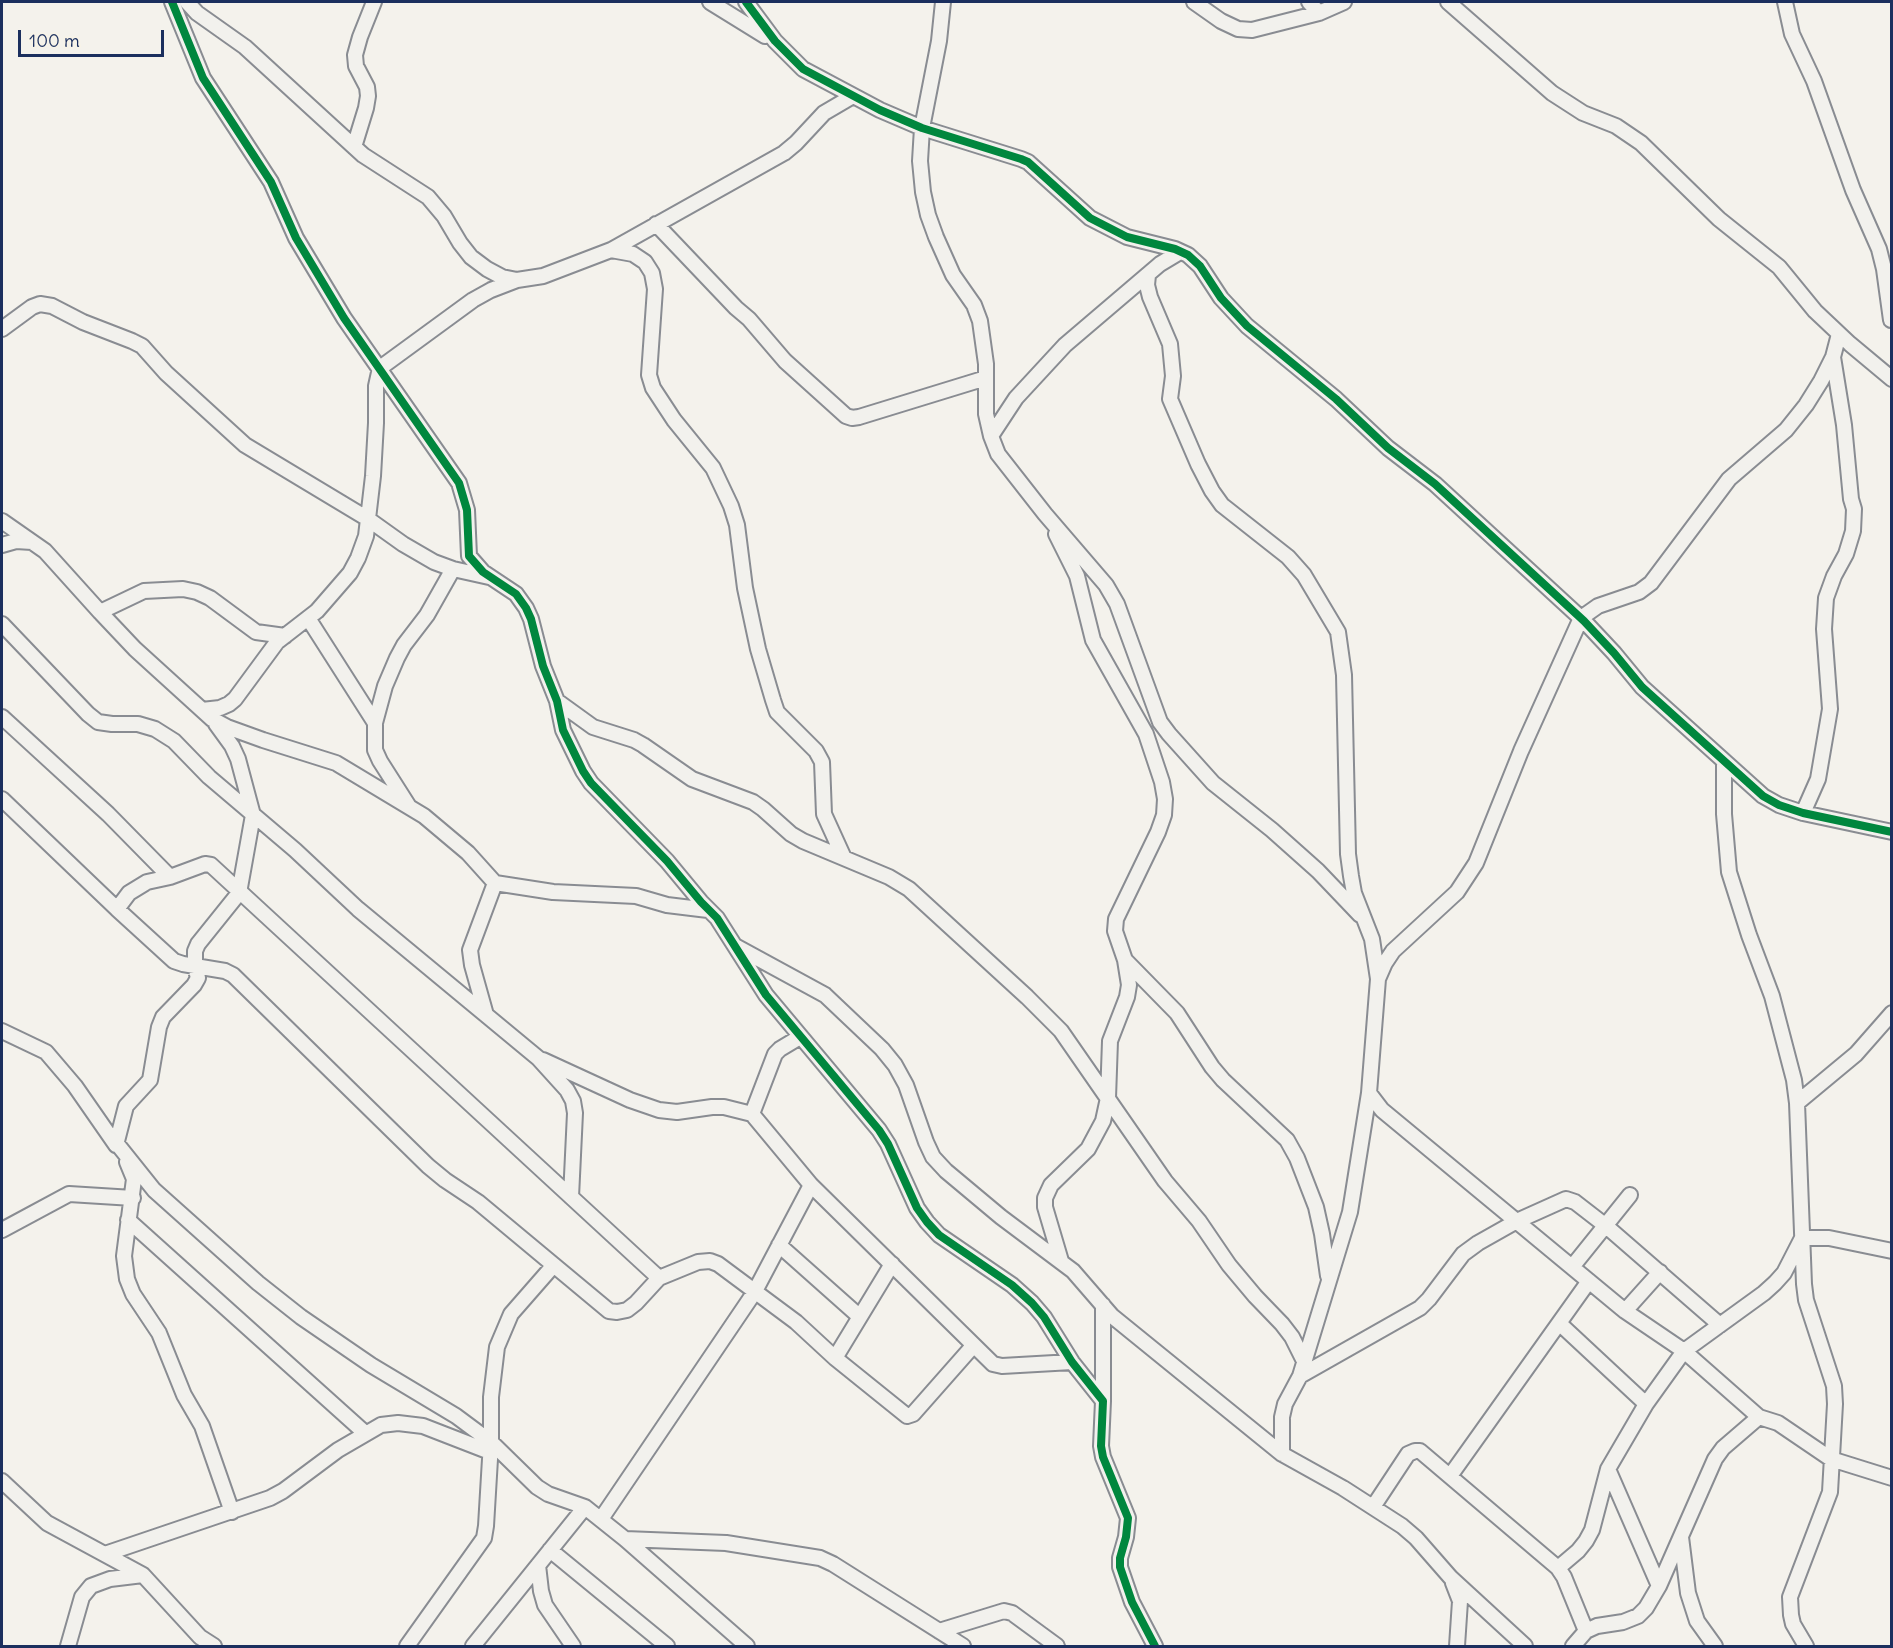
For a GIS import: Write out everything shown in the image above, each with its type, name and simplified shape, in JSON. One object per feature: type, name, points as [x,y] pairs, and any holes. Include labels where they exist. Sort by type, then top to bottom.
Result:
[{"type":"street","points":[[172,2],[203,78],[271,182],[296,238],[344,318],[459,483],[466,510],[469,556],[483,572],[516,594],[526,608],[543,666],[558,701],[568,744],[591,783],[668,861],[717,918],[766,994],[879,1130],[888,1144],[917,1208],[927,1222],[939,1235],[1012,1285],[1032,1303],[1102,1401]]},
{"type":"street","points":[[187,2],[197,13],[245,48],[354,147],[384,170],[428,197],[444,216],[471,257],[502,277],[517,280]]},
{"type":"street","points":[[354,147],[368,96],[367,87],[356,66],[355,55],[374,2]]},
{"type":"street","points":[[710,2],[775,41]]},
{"type":"street","points":[[746,2],[775,41],[803,69],[853,96],[922,128],[1028,162],[1090,218],[1127,237],[1180,252],[1200,266],[1229,307],[1255,332],[1336,399],[1388,448],[1435,484],[1581,618],[1614,652],[1637,682],[1763,796],[1779,805],[1803,813],[1892,832]]},
{"type":"street","points":[[943,2],[939,41],[922,128],[920,161],[923,192],[928,216],[953,275],[974,305],[980,321],[986,364],[986,414],[991,436],[1005,465],[1106,585],[1117,604],[1160,722],[1169,734],[1214,783],[1272,830],[1318,872],[1366,921]]},
{"type":"street","points":[[1194,2],[1221,21],[1238,29],[1252,30],[1319,13],[1344,2]]},
{"type":"street","points":[[1309,2],[1319,13]]},
{"type":"street","points":[[1448,2],[1552,93],[1584,113],[1616,126],[1641,143],[1719,219],[1779,267],[1815,311],[1892,379]]},
{"type":"street","points":[[1785,2],[1792,34],[1814,81],[1853,190],[1879,249],[1892,328]]},
{"type":"street","points":[[207,715],[235,699],[268,653],[285,636],[317,611],[350,573],[358,558],[366,536],[368,519],[376,423],[376,386],[380,368],[474,300],[517,280],[543,276],[611,250],[784,153],[824,113],[853,96]]},
{"type":"street","points":[[656,224],[749,319],[785,361],[846,416],[859,417],[986,378]]},
{"type":"street","points":[[611,250],[633,254],[645,262],[652,273],[655,289],[649,365],[651,382],[674,420],[713,468],[731,506],[737,525],[745,588],[755,639],[772,700],[777,712],[816,751],[822,762],[824,814],[844,858]]},
{"type":"street","points":[[991,436],[1016,398],[1065,345],[1148,274],[1180,252]]},
{"type":"street","points":[[1148,274],[1147,285],[1152,304],[1170,344],[1173,376],[1170,399],[1207,482],[1222,505],[1288,557],[1304,575],[1338,632],[1344,675],[1348,854],[1354,893],[1372,939],[1378,979],[1369,1093],[1350,1212],[1300,1376],[1285,1404],[1282,1417],[1282,1454]]},
{"type":"street","points":[[2,329],[40,304],[52,306],[83,322],[142,346],[166,373],[245,445],[368,519],[419,554],[453,569],[494,578]]},
{"type":"street","points":[[1378,979],[1393,951],[1457,892],[1476,864],[1521,751],[1581,618],[1598,606],[1639,592],[1651,583],[1729,479],[1786,430],[1806,405],[1833,357],[1839,334]]},
{"type":"street","points":[[1803,813],[1818,779],[1830,709],[1824,629],[1826,598],[1834,576],[1846,554],[1853,531],[1854,509],[1833,357]]},
{"type":"street","points":[[1045,514],[1077,576],[1093,640],[1146,734],[1162,782],[1165,799],[1164,815],[1158,832],[1116,919],[1115,931],[1125,960],[1129,986],[1127,998],[1110,1041],[1108,1098],[1103,1121],[1088,1149],[1051,1185],[1046,1198],[1045,1207],[1061,1261]]},
{"type":"street","points":[[2,522],[35,543],[61,566],[135,649],[207,715],[232,746],[238,759],[253,814],[239,893],[198,944],[195,951],[198,978],[163,1017],[159,1027],[150,1080],[126,1106],[117,1145],[134,1179],[124,1256],[127,1279],[133,1294],[159,1333],[184,1395],[202,1426],[232,1512]]},
{"type":"street","points":[[2,544],[16,541],[35,543]]},
{"type":"street","points":[[409,807],[375,750],[375,723],[385,686],[397,658],[427,615],[453,569]]},
{"type":"street","points":[[100,612],[144,591],[183,590],[198,592],[210,597],[256,632],[285,636]]},
{"type":"street","points":[[308,618],[375,723]]},
{"type":"street","points":[[2,624],[98,722],[138,724],[155,729],[174,741],[209,777],[295,850],[358,909],[538,1058],[567,1090],[573,1101],[575,1113],[571,1197]]},
{"type":"street","points":[[558,701],[593,727],[634,740],[681,774],[753,802],[791,834],[900,882],[909,889],[1061,1031],[1166,1180],[1199,1221],[1244,1284],[1292,1337],[1304,1361]]},
{"type":"street","points":[[207,715],[227,727],[336,763],[424,816],[468,853],[495,882],[554,892],[636,896],[667,905],[708,910]]},
{"type":"street","points":[[2,717],[108,814],[170,877]]},
{"type":"street","points":[[1724,761],[1724,814],[1729,872],[1772,996],[1794,1080],[1806,1300],[1834,1386],[1830,1492],[1790,1597],[1793,1624],[1806,1647]]},
{"type":"street","points":[[2,799],[174,961],[225,971],[233,975],[428,1166],[478,1202],[609,1311],[627,1310],[659,1278],[698,1262],[710,1261],[718,1264],[796,1322],[835,1358],[907,1416],[913,1414],[974,1346]]},
{"type":"street","points":[[117,909],[135,888],[147,882],[170,877],[205,864],[211,865],[659,1278]]},
{"type":"street","points":[[486,1015],[470,950],[495,882]]},
{"type":"street","points":[[733,945],[825,995],[845,1012],[896,1065],[906,1085],[933,1157],[946,1171],[1001,1217],[1073,1271],[1126,1327],[1282,1454],[1343,1488],[1402,1526],[1416,1538],[1451,1578],[1525,1647]]},
{"type":"street","points":[[1125,960],[1177,1013],[1223,1080],[1287,1140],[1297,1158],[1316,1207],[1329,1281]]},
{"type":"street","points":[[1797,1103],[1856,1053],[1892,1013]]},
{"type":"street","points":[[2,1031],[46,1052],[75,1086],[117,1145],[154,1190],[258,1283],[301,1317],[371,1365],[442,1407],[537,1487],[548,1494],[585,1507],[625,1539],[747,1647]]},
{"type":"street","points":[[752,1114],[776,1054],[800,1037]]},
{"type":"street","points":[[538,1058],[630,1100],[659,1110],[677,1112],[724,1107],[752,1114],[811,1185],[993,1364],[1002,1366],[1072,1362]]},
{"type":"street","points":[[1369,1093],[1382,1110],[1625,1311],[1684,1351],[1759,1417],[1778,1423],[1832,1459],[1892,1478]]},
{"type":"street","points":[[600,1519],[754,1293],[811,1185]]},
{"type":"street","points":[[2,1230],[69,1194],[133,1198]]},
{"type":"street","points":[[1572,1267],[1630,1195]]},
{"type":"street","points":[[1300,1376],[1420,1308],[1430,1299],[1463,1254],[1478,1243],[1517,1221],[1566,1199],[1575,1202],[1606,1226],[1720,1325]]},
{"type":"street","points":[[128,1220],[365,1433]]},
{"type":"street","points":[[1802,1238],[1829,1238],[1892,1251]]},
{"type":"street","points":[[1558,1568],[1578,1551],[1592,1530],[1608,1469],[1646,1404],[1684,1351],[1775,1283],[1784,1273],[1802,1238]]},
{"type":"street","points":[[779,1245],[860,1317]]},
{"type":"street","points":[[835,1358],[892,1264]]},
{"type":"street","points":[[407,1647],[484,1538],[490,1447],[490,1397],[497,1347],[511,1314],[553,1266]]},
{"type":"street","points":[[1625,1311],[1660,1272]]},
{"type":"street","points":[[1450,1476],[1589,1281]]},
{"type":"street","points":[[1103,1305],[1101,1446],[1103,1457],[1128,1518],[1120,1567],[1132,1602],[1155,1647]]},
{"type":"street","points":[[1559,1323],[1646,1404]]},
{"type":"street","points":[[1574,1647],[1586,1631],[1597,1626],[1623,1622],[1638,1616],[1646,1608],[1659,1586],[1715,1459],[1723,1448],[1759,1417]]},
{"type":"street","points":[[105,1554],[260,1503],[283,1491],[338,1450],[381,1425],[398,1423],[423,1426],[490,1447]]},
{"type":"street","points":[[1373,1507],[1408,1454],[1415,1450],[1420,1451],[1558,1568],[1564,1577],[1586,1631]]},
{"type":"street","points":[[1608,1469],[1659,1586]]},
{"type":"street","points":[[2,1481],[47,1523],[143,1575],[200,1637],[214,1647]]},
{"type":"street","points":[[473,1647],[585,1507]]},
{"type":"street","points":[[1681,1537],[1688,1593],[1697,1621],[1715,1647]]},
{"type":"street","points":[[625,1539],[726,1543],[820,1558],[963,1647]]},
{"type":"street","points":[[550,1550],[667,1647]]},
{"type":"street","points":[[538,1565],[545,1605],[573,1647]]},
{"type":"street","points":[[68,1647],[82,1597],[91,1586],[110,1579],[143,1575]]},
{"type":"street","points":[[1451,1578],[1460,1600],[1457,1647]]},
{"type":"street","points":[[939,1631],[1004,1611],[1012,1613],[1057,1647]]},
{"type":"cycle path","points":[[172,2],[203,78],[271,182],[296,238],[344,318],[459,483],[467,510],[469,556],[483,572],[516,594],[526,608],[543,666],[557,701],[563,730],[583,771],[591,783],[667,861],[717,918],[766,995],[879,1130],[888,1144],[917,1208],[927,1222],[939,1235],[1012,1285],[1032,1303],[1044,1317],[1072,1362],[1103,1401],[1101,1446],[1103,1457],[1128,1518],[1120,1567],[1132,1602],[1155,1646]]},
{"type":"cycle path","points":[[746,2],[775,41],[803,69],[880,110],[922,128],[1028,162],[1090,218],[1127,237],[1175,249],[1188,255],[1200,266],[1221,298],[1247,326],[1336,399],[1388,448],[1435,484],[1584,621],[1642,687],[1763,796],[1779,805],[1803,813],[1892,832]]}]
